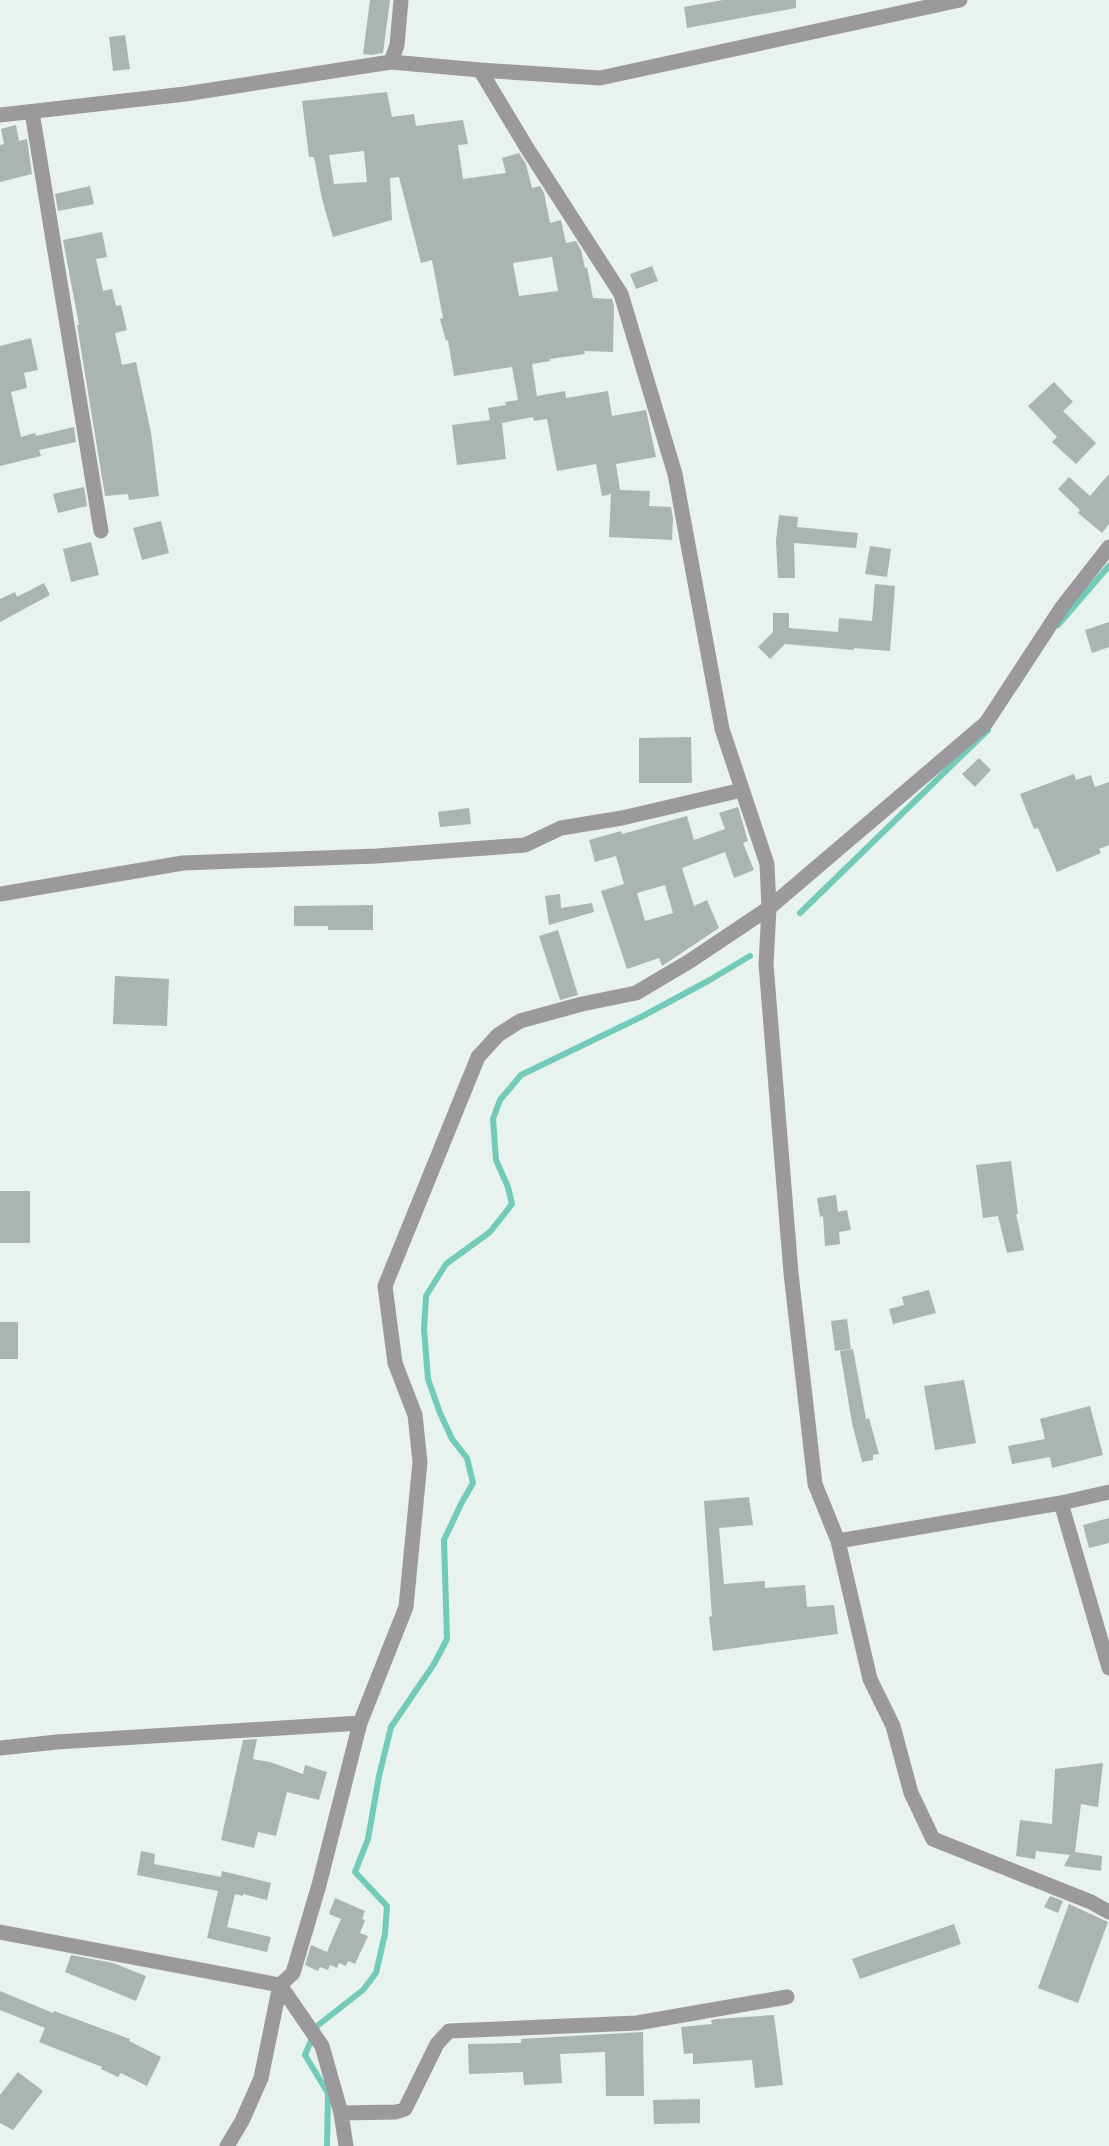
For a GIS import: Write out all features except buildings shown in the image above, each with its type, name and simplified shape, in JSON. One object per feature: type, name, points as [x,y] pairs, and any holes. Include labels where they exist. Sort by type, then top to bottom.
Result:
[{"type":"street","points":[[391,62],[397,45],[400,0]]},
{"type":"street","points":[[0,115],[185,94],[391,62],[600,78],[960,0]]},
{"type":"street","points":[[480,70],[621,294],[675,474],[722,729],[767,864],[769,908],[766,964],[791,1273],[816,1484],[838,1541],[870,1679],[893,1726],[912,1793],[933,1839],[1091,1902],[1109,1912]]},
{"type":"street","points":[[32,112],[101,531]]},
{"type":"street","points":[[227,2146],[242,2121],[261,2078],[280,1985],[292,1973],[320,1885],[360,1723],[406,1606],[420,1462],[415,1415],[395,1363],[385,1286],[478,1057],[498,1035],[520,1021],[582,1004],[636,993],[690,961],[769,908],[986,723],[1062,607],[1109,547]]},
{"type":"street","points":[[0,894],[183,863],[378,856],[525,845],[561,828],[622,818],[742,790]]},
{"type":"street","points":[[838,1541],[1061,1503],[1109,1492]]},
{"type":"street","points":[[1061,1503],[1109,1668]]},
{"type":"street","points":[[0,1748],[57,1742],[360,1723]]},
{"type":"street","points":[[0,1932],[280,1985],[322,2046],[341,2113],[346,2146]]},
{"type":"street","points":[[341,2113],[396,2112],[405,2109],[437,2044],[449,2031],[637,2023],[787,1997]]},
{"type":"waterway","points":[[1058,625],[1109,566]]},
{"type":"waterway","points":[[800,913],[988,730]]},
{"type":"waterway","points":[[327,2146],[328,2093],[305,2055],[317,2026],[363,1990],[376,1973],[385,1934],[387,1906],[355,1872],[368,1839],[379,1776],[391,1727],[434,1664],[447,1639],[444,1540],[473,1483],[467,1458],[452,1439],[428,1379],[424,1329],[426,1296],[446,1264],[490,1232],[512,1204],[508,1187],[496,1160],[493,1119],[500,1100],[521,1075],[643,1016],[750,956]]}]
